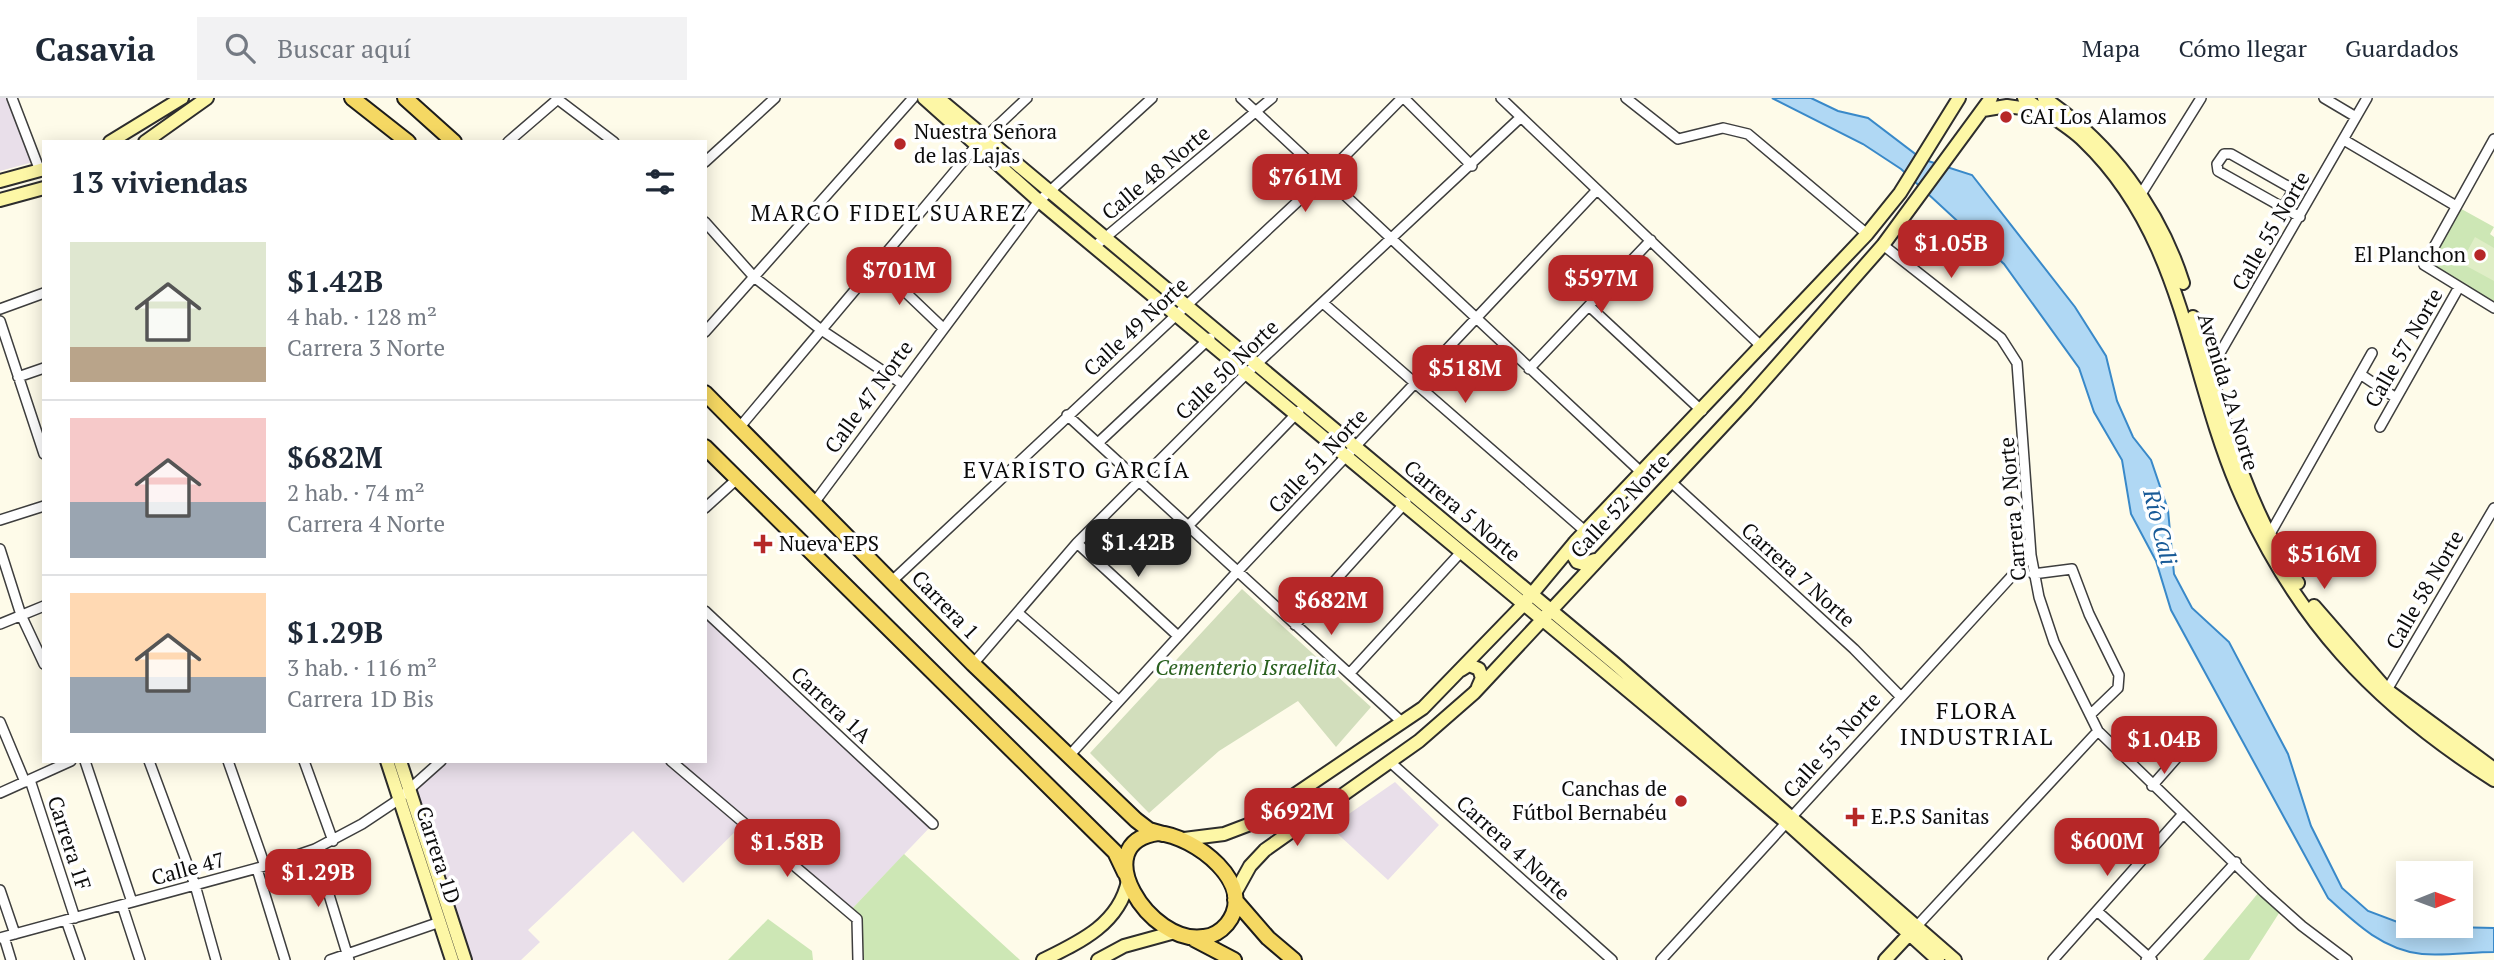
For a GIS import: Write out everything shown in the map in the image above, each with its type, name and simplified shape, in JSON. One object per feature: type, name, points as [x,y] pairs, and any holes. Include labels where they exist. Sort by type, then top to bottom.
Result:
[{"type":"main road","points":[[113,140],[182,98]]},
{"type":"main road","points":[[149,140],[207,98]]},
{"type":"main road","points":[[352,98],[405,140]]},
{"type":"main road","points":[[405,98],[452,140]]},
{"type":"main road","name":"Carrera 5 Norte","points":[[924,98],[980,141]]},
{"type":"main road","name":"Carrera 5 Norte","points":[[938,98],[980,141],[1043,197],[1531,598],[1543,613],[1788,819],[1912,931],[1938,960]]},
{"type":"main road","name":"Calle 52 Norte","points":[[1184,839],[1224,834],[1253,823],[1423,708],[1531,598],[1575,542],[1867,234],[1900,193],[1958,98]]},
{"type":"main road","name":"Calle 52 Norte","points":[[1235,898],[1250,866],[1265,850],[1446,720],[1474,693],[1543,613],[1746,401],[1883,245],[1916,203],[1980,109],[1991,98]]},
{"type":"main road","name":"Avenida 2A Norte","points":[[2024,98],[2084,140],[2137,199]]},
{"type":"main road","name":"Avenida 2A Norte","points":[[2044,98],[2076,120],[2112,156],[2137,199],[2172,278],[2230,442],[2270,534],[2322,617],[2387,690],[2494,769]]},
{"type":"main road","points":[[2057,98],[2076,120]]},
{"type":"main road","points":[[1980,109],[2019,106],[2043,112]]},
{"type":"main road","points":[[162,131],[170,140]]},
{"type":"main road","points":[[0,181],[42,170]]},
{"type":"main road","points":[[0,200],[42,189]]},
{"type":"main road","points":[[1797,306],[1810,309],[1812,323]]},
{"type":"main road","name":"Avenida 2A Norte","points":[[2206,375],[2219,436],[2252,518],[2287,582],[2316,624],[2382,699],[2494,780]]},
{"type":"main road","name":"Carrera 1","points":[[707,395],[1068,757],[1141,824],[1163,834]]},
{"type":"main road","points":[[707,449],[1115,852],[1144,909],[1175,932],[1234,960]]},
{"type":"main road","name":"Carrera 5 Norte","points":[[1409,499],[1462,551],[1531,598]]},
{"type":"main road","points":[[1575,542],[1571,552],[1577,562],[1584,564],[1595,560]]},
{"type":"main road","points":[[1459,671],[1469,665],[1480,670],[1482,680],[1474,693]]},
{"type":"main road","name":"Carrera 1D","points":[[388,763],[405,794],[465,960]]},
{"type":"main road","name":"Carrera 1D","points":[[400,763],[405,794],[452,960]]},
{"type":"main road","points":[[1043,960],[1110,920],[1121,904],[1127,856],[1136,843],[1149,835],[1163,834],[1184,839],[1203,850],[1218,864],[1235,898],[1268,938],[1294,960]]},
{"type":"main road","points":[[1190,937],[1210,936],[1222,929],[1233,913],[1235,898]]},
{"type":"main road","points":[[1885,960],[1912,931]]},
{"type":"main road","name":"Carrera 5 Norte","points":[[1912,931],[1955,960]]},
{"type":"main road","points":[[1098,960],[1124,946],[1175,932]]},
{"type":"street","points":[[12,98],[42,170]]},
{"type":"street","points":[[510,140],[557,98],[611,140]]},
{"type":"street","points":[[707,160],[775,98]]},
{"type":"street","points":[[707,330],[913,98]]},
{"type":"street","points":[[739,428],[980,141],[1027,98]]},
{"type":"street","name":"Calle 47 Norte","points":[[814,503],[901,383],[1043,197],[1152,98]]},
{"type":"street","points":[[1241,98],[1642,473]]},
{"type":"street","name":"Calle 48 Norte","points":[[1099,243],[1272,98]]},
{"type":"street","points":[[1403,98],[1472,166]]},
{"type":"street","name":"Calle 49 Norte","points":[[892,581],[1326,175],[1403,98]]},
{"type":"street","points":[[1502,98],[1596,191],[1762,347]]},
{"type":"street","points":[[1626,98],[1678,139],[1723,128],[1748,134],[1867,234]]},
{"type":"street","points":[[2137,199],[2201,98]]},
{"type":"street","points":[[2324,98],[2356,117]]},
{"type":"street","points":[[2340,107],[2346,98]]},
{"type":"street","name":"Calle 55 Norte","points":[[2206,375],[2367,98]]},
{"type":"street","name":"Calle 50 Norte","points":[[974,664],[1077,543],[1140,480],[1251,370],[1472,166],[1521,117]]},
{"type":"street","points":[[2494,139],[2424,265],[2494,308]]},
{"type":"street","points":[[2344,140],[2456,206]]},
{"type":"street","points":[[2283,208],[2291,188],[2231,154],[2224,154],[2217,164],[2218,171],[2283,208],[2300,217]]},
{"type":"street","name":"Calle 51 Norte","points":[[1068,757],[1237,572],[1596,191]]},
{"type":"street","points":[[707,224],[754,277],[820,329],[901,383]]},
{"type":"street","points":[[1529,369],[1651,240]]},
{"type":"street","name":"Carrera 9 Norte","points":[[1883,245],[2001,338],[2017,363],[2033,573],[2054,642],[2098,731],[2182,815],[2236,862],[2302,926],[2347,960]]},
{"type":"street","points":[[876,264],[943,328]]},
{"type":"street","name":"Calle 57 Norte","points":[[2380,427],[2459,287]]},
{"type":"street","points":[[0,309],[42,294]]},
{"type":"street","points":[[1323,303],[1586,531]]},
{"type":"street","points":[[1589,306],[1702,411]]},
{"type":"street","points":[[0,321],[41,439]]},
{"type":"street","points":[[1098,442],[1211,337]]},
{"type":"street","points":[[2270,534],[2372,353]]},
{"type":"street","points":[[19,377],[42,369]]},
{"type":"street","points":[[2360,374],[2396,398]]},
{"type":"street","points":[[1189,525],[1300,410]]},
{"type":"street","points":[[1067,415],[1403,723]]},
{"type":"street","points":[[707,506],[737,478]]},
{"type":"street","name":"Carrera 7 Norte","points":[[1670,481],[1854,649],[1900,696]]},
{"type":"street","points":[[1295,625],[1409,499]]},
{"type":"street","points":[[0,520],[42,507]]},
{"type":"street","name":"Calle 58 Norte","points":[[2387,690],[2494,508]]},
{"type":"street","points":[[1077,543],[1178,636]]},
{"type":"street","points":[[0,549],[21,615],[42,660]]},
{"type":"street","points":[[1350,673],[1462,551]]},
{"type":"street","name":"Calle 55 Norte","points":[[1661,960],[2031,555]]},
{"type":"street","points":[[2033,573],[2072,569],[2089,614],[2119,675],[2118,688],[2090,715]]},
{"type":"street","points":[[0,624],[42,607]]},
{"type":"street","name":"Carrera 1A","points":[[707,613],[933,824]]},
{"type":"street","points":[[1018,613],[1119,701]]},
{"type":"street","name":"Carrera 1F","points":[[0,722],[28,781],[80,960]]},
{"type":"street","points":[[1912,931],[2098,731]]},
{"type":"street","points":[[2152,786],[2188,745]]},
{"type":"street","name":"Carrera 4 Norte","points":[[1390,762],[1612,960]]},
{"type":"street","points":[[0,793],[67,763]]},
{"type":"street","points":[[86,763],[132,902]]},
{"type":"street","points":[[150,763],[195,886],[216,960]]},
{"type":"street","points":[[229,763],[261,868],[285,960]]},
{"type":"street","points":[[305,763],[333,841]]},
{"type":"street","name":"Calle 47","points":[[2,937],[261,868],[315,849],[333,841],[405,794],[439,763]]},
{"type":"street","points":[[673,763],[857,919],[858,960]]},
{"type":"street","points":[[2053,960],[2182,815]]},
{"type":"street","points":[[315,849],[348,957]]},
{"type":"street","points":[[2097,911],[2149,959],[2236,862]]},
{"type":"street","points":[[0,890],[15,934]]},
{"type":"street","points":[[122,905],[140,960]]},
{"type":"street","points":[[330,960],[348,957],[440,922]]},
{"type":"street","points":[[2,937],[11,960]]},
{"type":"shaded area","points":[[0,98],[12,98],[37,161],[0,171]]},
{"type":"shaded area","points":[[707,613],[933,824],[849,912],[744,823],[683,883],[633,831],[528,930],[540,942],[521,960],[465,960],[410,790],[439,763],[707,763]]},
{"type":"shaded area","points":[[1395,782],[1439,825],[1388,880],[1330,827]]},
{"type":"green space","points":[[2456,206],[2494,227],[2490,234],[2494,237],[2494,308],[2424,265]]},
{"type":"green space","name":"El Planchon","points":[[2475,237],[2494,248],[2494,281],[2461,263]]},
{"type":"green space","name":"Cementerio Israelita","points":[[1242,589],[1371,707],[1336,747],[1298,701],[1219,751],[1149,813],[1090,753]]},
{"type":"green space","points":[[904,854],[1020,960],[858,960],[857,919],[849,912]]},
{"type":"green space","points":[[2259,892],[2281,910],[2249,960],[2203,960]]},
{"type":"green space","points":[[768,919],[812,951],[813,960],[728,960]]},
{"type":"water","name":"Río Cali","points":[[1772,98],[1811,98],[1838,111],[1868,118],[1922,159],[1972,175],[2075,307],[2106,356],[2117,401],[2133,437],[2151,460],[2168,510],[2174,574],[2192,608],[2229,642],[2288,754],[2311,826],[2342,888],[2368,911],[2396,922],[2396,938],[2473,938],[2473,928],[2494,928],[2494,952],[2422,954],[2395,947],[2370,934],[2328,898],[2171,610],[2156,561],[2131,514],[2122,460],[2094,412],[2079,368],[2004,264],[1901,169],[1863,144]]},
{"type":"place","name":"CAI Los Alamos","points":[[2006,117]]},
{"type":"place","name":"Nuestra Señora de las Lajas","points":[[900,144]]},
{"type":"place","name":"El Planchon","points":[[2480,255]]},
{"type":"place","name":"Nueva EPS","points":[[763,544]]},
{"type":"place","name":"Canchas de Fútbol Bernabéu","points":[[1681,801]]},
{"type":"place","name":"E.P.S Sanitas","points":[[1855,817]]},
{"type":"district","name":"MARCO FIDEL SUAREZ","points":[[889,213]]},
{"type":"district","name":"EVARISTO GARCÍA","points":[[1077,470]]},
{"type":"district","name":"FLORA INDUSTRIAL","points":[[1977,724]]}]
